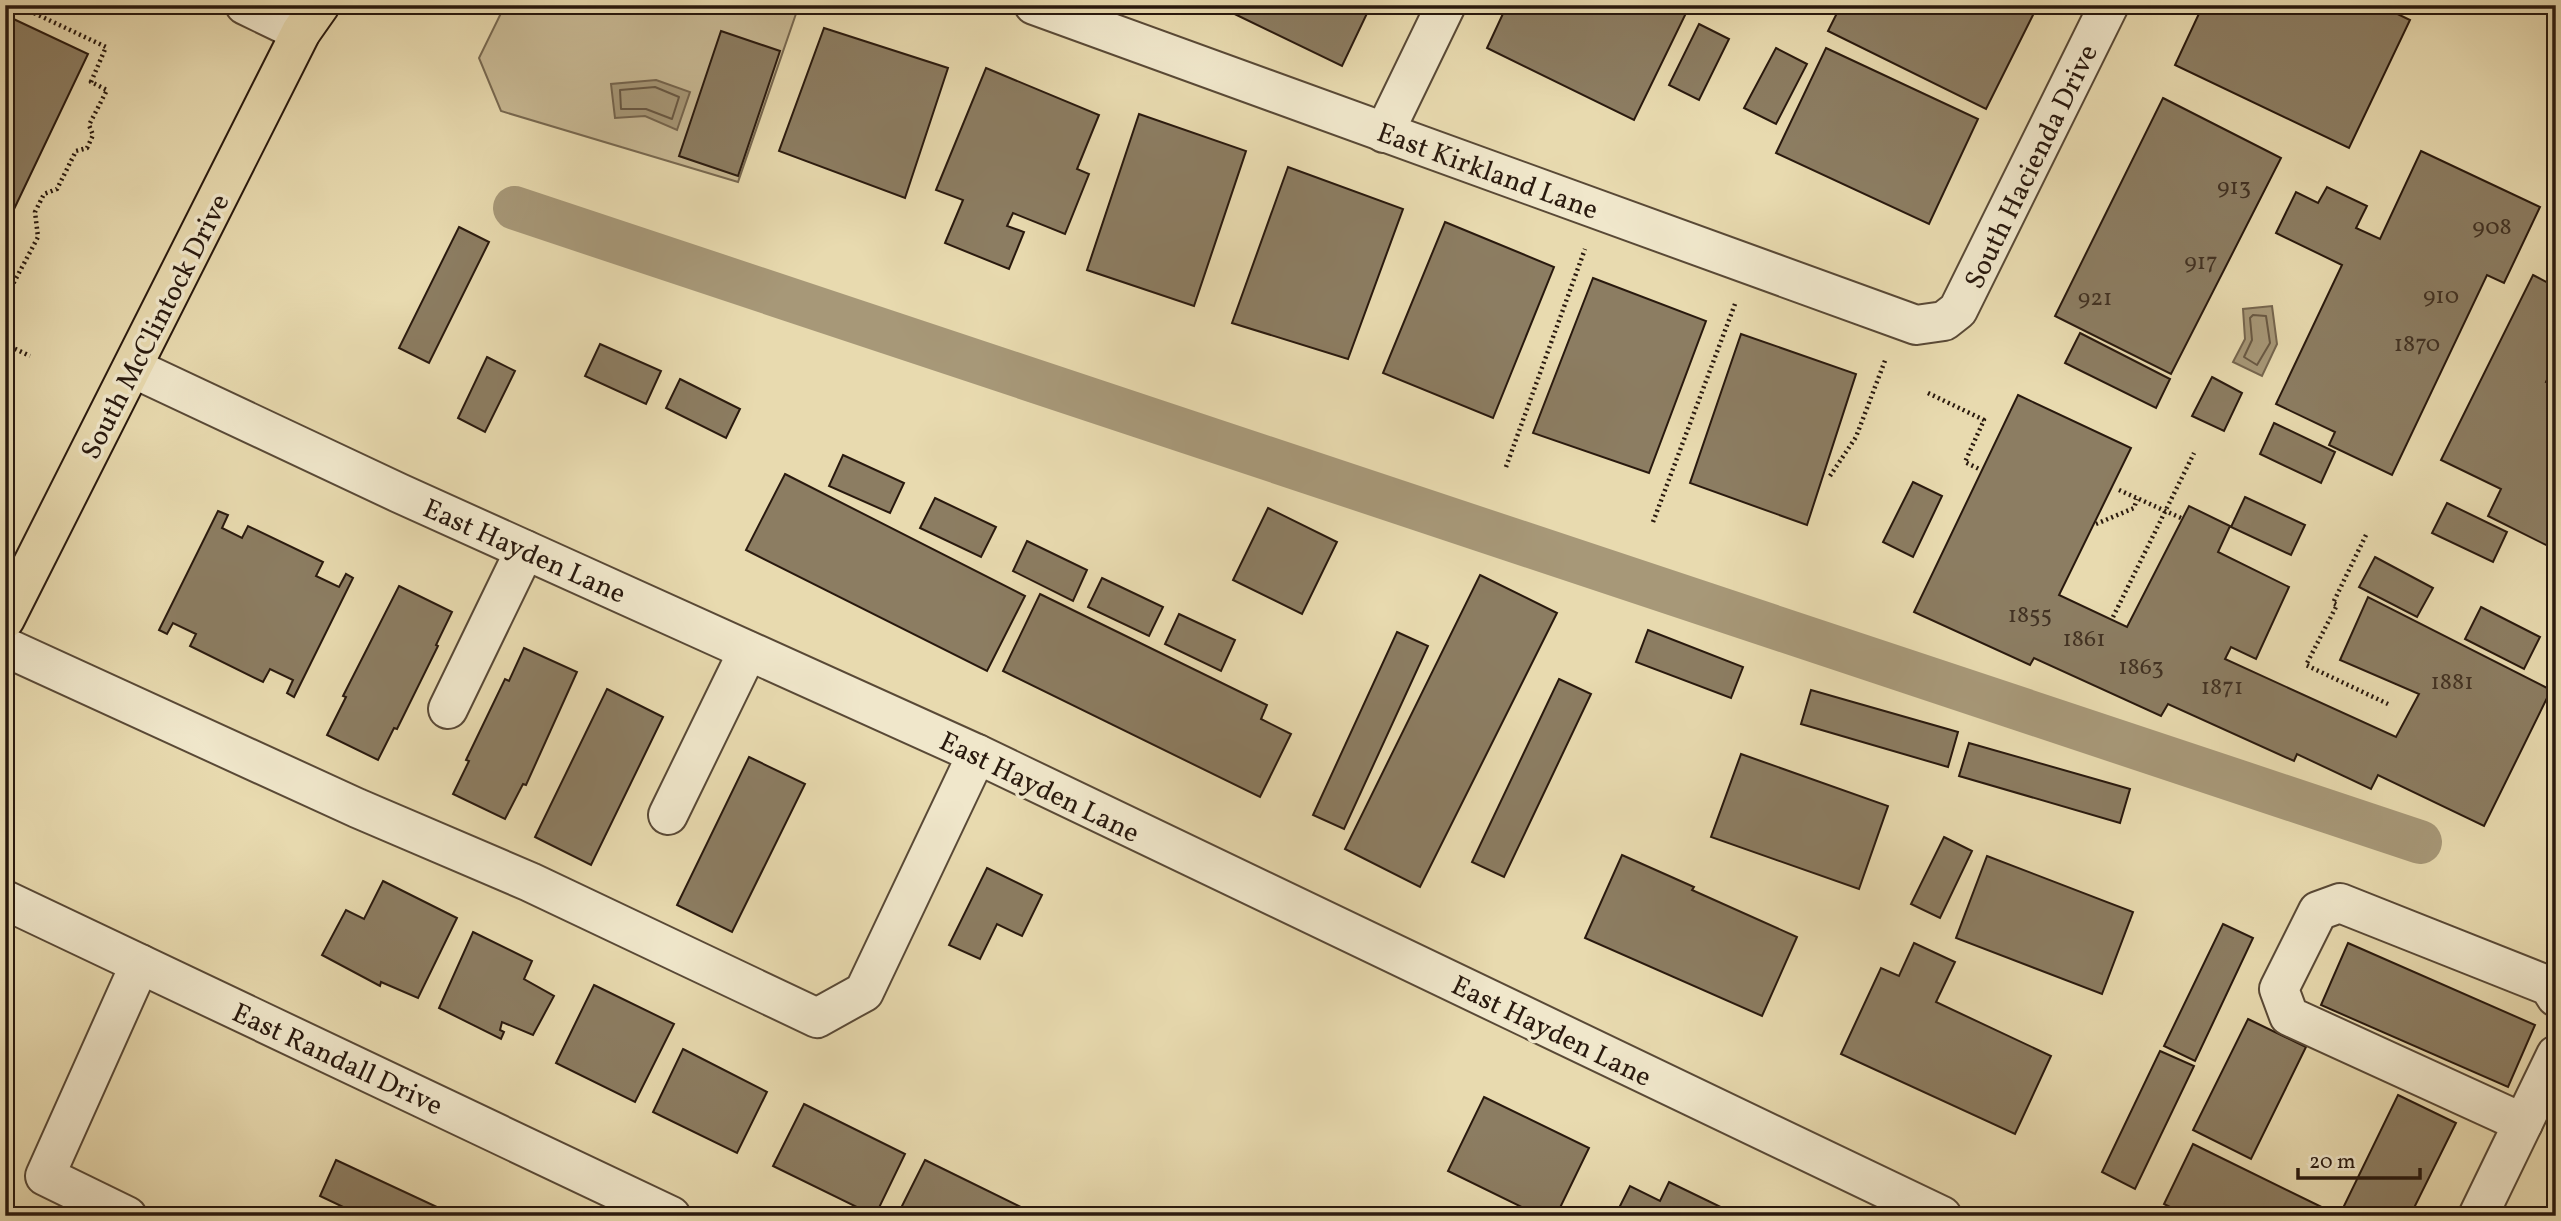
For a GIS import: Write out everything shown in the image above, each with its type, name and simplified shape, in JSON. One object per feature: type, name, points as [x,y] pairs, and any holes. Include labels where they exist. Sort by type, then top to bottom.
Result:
[{"type":"main road","name":"South McClintock Drive","points":[[5,619],[309,14]]},
{"type":"street","points":[[245,5],[309,14]]},
{"type":"street","name":"East Kirkland Lane","points":[[1034,5],[1916,325],[1944,321]]},
{"type":"street","points":[[1384,132],[1446,5]]},
{"type":"street","name":"South Hacienda Drive","points":[[1944,321],[1958,310],[2109,5]]},
{"type":"street","name":"East Hayden Lane","points":[[133,368],[525,550],[977,754],[1942,1216]]},
{"type":"street","points":[[448,709],[525,550]]},
{"type":"street","points":[[5,647],[357,808],[530,882],[817,1018],[864,992],[977,754]]},
{"type":"street","points":[[668,815],[748,651]]},
{"type":"street","name":"East Randall Drive","points":[[5,900],[671,1216]]},
{"type":"street","points":[[2523,1123],[2289,1016],[2279,989],[2318,911],[2340,903],[2549,986],[2556,997]]},
{"type":"street","points":[[127,1216],[45,1176],[140,964]]},
{"type":"street","points":[[2478,1216],[2556,1055]]},
{"type":"path","points":[[5,289],[12,286],[38,237],[35,212],[44,194],[57,189],[76,151],[87,148],[93,135],[89,125],[107,90],[91,82],[106,47],[17,5]]},
{"type":"path","points":[[1506,467],[1585,249]]},
{"type":"path","points":[[1653,522],[1735,304]]},
{"type":"path","points":[[5,344],[30,356]]},
{"type":"path","points":[[1830,476],[1856,437],[1887,357]]},
{"type":"path","points":[[1927,393],[1984,420],[1965,462],[1981,470]]},
{"type":"path","points":[[2113,617],[2194,453]]},
{"type":"path","points":[[2119,490],[2181,518]]},
{"type":"path","points":[[2096,524],[2134,508],[2137,499]]},
{"type":"path","points":[[2366,535],[2333,603],[2337,605],[2306,664],[2388,704]]},
{"type":"shaded area","points":[[505,5],[799,5],[738,182],[501,111],[479,58]]},
{"type":"water","points":[[656,80],[690,92],[677,130],[645,116],[615,118],[611,84]]},
{"type":"water","points":[[2272,306],[2277,344],[2262,376],[2233,362],[2245,339],[2243,309]]},
{"type":"building","points":[[1216,5],[1371,5],[1342,66]]},
{"type":"building","points":[[1507,5],[1679,5],[1688,9],[1634,120],[1487,48]]},
{"type":"building","points":[[1815,5],[1835,5],[1831,13]]},
{"type":"building","points":[[1841,5],[2038,5],[1986,109],[1828,31]]},
{"type":"building","points":[[2203,5],[2379,5],[2410,20],[2349,148],[2175,65]]},
{"type":"building","points":[[5,15],[88,54],[5,228]]},
{"type":"building","points":[[1699,24],[1729,39],[1699,100],[1669,85]]},
{"type":"building","points":[[824,28],[948,68],[905,198],[779,151]]},
{"type":"building","points":[[721,31],[780,51],[738,176],[679,156]]},
{"type":"building","points":[[1776,48],[1807,64],[1776,124],[1744,108]]},
{"type":"building","points":[[1826,48],[1978,119],[1929,224],[1776,153]]},
{"type":"building","points":[[986,68],[1099,115],[1077,169],[1089,174],[1065,234],[1013,213],[1007,226],[1024,232],[1009,269],[945,243],[963,200],[936,190]]},
{"type":"building","points":[[2163,98],[2281,158],[2171,374],[2055,316]]},
{"type":"building","points":[[1139,114],[1246,151],[1194,306],[1087,270]]},
{"type":"building","points":[[2421,151],[2540,207],[2504,283],[2487,275],[2392,475],[2329,445],[2335,432],[2276,404],[2342,265],[2276,233],[2296,192],[2318,203],[2327,187],[2367,206],[2356,228],[2380,239]]},
{"type":"building","points":[[1288,167],[1403,209],[1348,359],[1232,323]]},
{"type":"building","points":[[1445,222],[1554,267],[1493,418],[1383,373]]},
{"type":"building","points":[[459,227],[489,242],[429,363],[399,348]]},
{"type":"building","points":[[2533,275],[2556,287],[2556,362],[2546,382],[2556,386],[2551,397],[2556,399],[2554,549],[2488,516],[2501,489],[2441,460]]},
{"type":"building","points":[[1593,278],[1706,321],[1649,473],[1533,433]]},
{"type":"building","points":[[2080,333],[2170,379],[2156,408],[2065,363]]},
{"type":"building","points":[[1741,334],[1856,374],[1807,525],[1690,483]]},
{"type":"building","points":[[600,344],[661,371],[646,404],[585,376]]},
{"type":"building","points":[[487,357],[515,371],[485,432],[458,418]]},
{"type":"building","points":[[2212,377],[2242,393],[2224,431],[2192,416]]},
{"type":"building","points":[[680,379],[740,409],[726,438],[666,408]]},
{"type":"building","points":[[2018,395],[2131,448],[2059,595],[2127,627],[2189,506],[2230,526],[2218,552],[2289,587],[2256,659],[2231,647],[2225,659],[2396,737],[2419,694],[2340,660],[2368,597],[2551,690],[2484,826],[2378,775],[2371,789],[2297,754],[2294,761],[2168,704],[2161,716],[2034,658],[2030,665],[1914,612]]},
{"type":"building","points":[[2274,423],[2335,452],[2321,483],[2260,454]]},
{"type":"building","points":[[843,455],[904,483],[890,513],[829,486]]},
{"type":"building","points":[[785,474],[1025,596],[987,671],[746,550]]},
{"type":"building","points":[[1913,482],[1942,496],[1913,557],[1883,542]]},
{"type":"building","points":[[2245,497],[2305,525],[2291,555],[2231,527]]},
{"type":"building","points":[[935,498],[996,527],[981,557],[920,528]]},
{"type":"building","points":[[2447,503],[2507,532],[2493,562],[2432,533]]},
{"type":"building","points":[[1268,508],[1337,542],[1302,614],[1233,580]]},
{"type":"building","points":[[218,511],[228,515],[222,528],[242,538],[248,526],[323,562],[316,576],[339,587],[346,574],[353,578],[294,697],[287,693],[293,680],[270,669],[263,682],[190,646],[196,634],[173,623],[167,634],[159,630]]},
{"type":"building","points":[[1027,541],[1087,570],[1073,601],[1013,571]]},
{"type":"building","points":[[2375,557],[2433,588],[2417,617],[2359,587]]},
{"type":"building","points":[[1480,575],[1557,613],[1420,887],[1345,849]]},
{"type":"building","points":[[1102,578],[1163,607],[1149,636],[1088,607]]},
{"type":"building","points":[[399,586],[452,612],[397,729],[394,728],[378,760],[327,735],[346,697],[343,696]]},
{"type":"building","points":[[1040,594],[1267,705],[1261,719],[1291,734],[1260,797],[1003,671]]},
{"type":"building","points":[[2481,607],[2540,637],[2524,669],[2465,639]]},
{"type":"building","points":[[1179,614],[1235,640],[1221,671],[1165,644]]},
{"type":"building","points":[[1648,630],[1743,667],[1731,698],[1636,662]]},
{"type":"building","points":[[1397,632],[1428,646],[1344,829],[1313,815]]},
{"type":"building","points":[[524,648],[577,672],[526,785],[523,784],[505,819],[453,794],[469,761],[466,760],[505,679],[509,681]]},
{"type":"building","points":[[1559,679],[1591,694],[1504,877],[1472,862]]},
{"type":"building","points":[[607,689],[663,717],[591,865],[535,837]]},
{"type":"building","points":[[1811,690],[1958,732],[1948,767],[1801,724]]},
{"type":"building","points":[[1969,743],[2130,789],[2120,823],[1959,776]]},
{"type":"building","points":[[1741,754],[1888,806],[1859,889],[1711,837]]},
{"type":"building","points":[[749,757],[805,784],[732,932],[677,905]]},
{"type":"building","points":[[1944,837],[1972,851],[1940,918],[1911,904]]},
{"type":"building","points":[[1622,855],[1797,937],[1762,1016],[1585,938]]},
{"type":"building","points":[[1987,856],[2133,912],[2102,994],[1956,938]]},
{"type":"building","points":[[987,868],[1042,895],[1022,936],[997,924],[980,959],[949,945]]},
{"type":"building","points":[[383,881],[457,918],[418,998],[381,982],[380,986],[322,955],[346,910],[364,919]]},
{"type":"building","points":[[2223,924],[2253,938],[2195,1061],[2164,1046]]},
{"type":"building","points":[[473,932],[532,961],[524,979],[554,996],[533,1035],[502,1022],[500,1030],[504,1032],[501,1039],[439,1008]]},
{"type":"building","points":[[1914,943],[1955,962],[1936,1002],[2051,1056],[2015,1134],[1841,1054],[1881,968],[1899,976]]},
{"type":"building","points":[[2348,943],[2535,1025],[2508,1087],[2321,1005]]},
{"type":"building","points":[[594,985],[674,1024],[635,1102],[556,1063]]},
{"type":"building","points":[[2248,1019],[2306,1047],[2251,1159],[2193,1130]]},
{"type":"building","points":[[683,1049],[767,1092],[737,1153],[653,1112]]},
{"type":"building","points":[[2160,1051],[2194,1066],[2135,1189],[2102,1172]]},
{"type":"building","points":[[2398,1095],[2456,1123],[2410,1216],[2359,1216],[2343,1208]]},
{"type":"building","points":[[1484,1097],[1589,1148],[1556,1216],[1540,1216],[1448,1171]]},
{"type":"building","points":[[804,1104],[905,1154],[875,1216],[773,1166]]},
{"type":"building","points":[[2193,1144],[2340,1216],[2188,1216],[2164,1204]]},
{"type":"building","points":[[336,1160],[437,1207],[433,1216],[362,1216],[320,1196]]},
{"type":"building","points":[[925,1160],[1039,1216],[897,1216]]},
{"type":"building","points":[[1669,1182],[1727,1210],[1725,1216],[1615,1216],[1630,1186],[1660,1201]]},
{"type":"waterway","points":[[515,208],[2420,842]]}]
